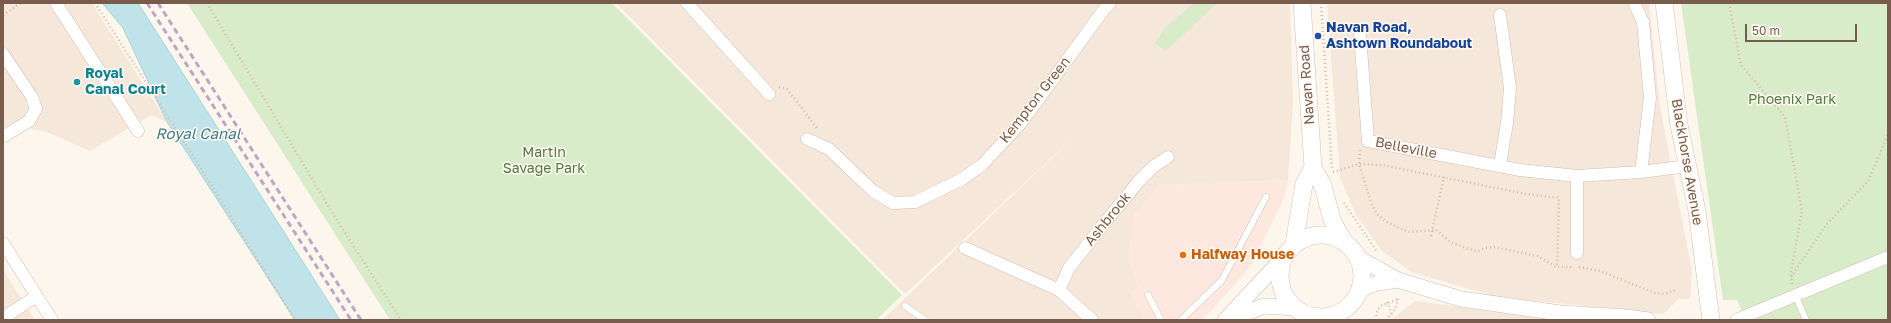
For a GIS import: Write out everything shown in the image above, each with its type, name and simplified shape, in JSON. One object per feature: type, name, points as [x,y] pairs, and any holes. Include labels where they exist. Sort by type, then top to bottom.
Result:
[{"type":"main road","name":"Navan Road","points":[[1302,3],[1313,167],[1323,186],[1332,220],[1344,242]]},
{"type":"main road","name":"Blackhorse Avenue","points":[[1664,3],[1679,125],[1697,211],[1711,320]]},
{"type":"main road","points":[[1294,244],[1304,184],[1313,167]]},
{"type":"main road","points":[[1316,235],[1329,236],[1344,242],[1357,257],[1362,273],[1360,289],[1347,313],[1342,311],[1325,317],[1317,317],[1300,313],[1286,298],[1280,281],[1280,272],[1283,258],[1294,244],[1305,238],[1316,235]]},
{"type":"street","points":[[56,3],[138,131]]},
{"type":"street","points":[[687,3],[769,94]]},
{"type":"street","name":"Kempton Green","points":[[807,139],[830,149],[874,191],[893,203],[915,202],[962,179],[982,165],[1021,124],[1110,3]]},
{"type":"street","points":[[1635,5],[1643,22],[1650,98],[1641,172]]},
{"type":"street","points":[[1500,15],[1510,88],[1507,124],[1500,165]]},
{"type":"street","name":"Belleville","points":[[1360,36],[1368,141],[1520,170],[1577,176],[1641,172],[1688,166]]},
{"type":"street","points":[[3,54],[32,97],[36,109],[29,121],[3,137]]},
{"type":"street","name":"Ashbrook","points":[[1059,290],[1069,268],[1102,226],[1139,181],[1154,166],[1168,157]]},
{"type":"street","points":[[1577,176],[1577,253]]},
{"type":"street","points":[[3,243],[52,320]]},
{"type":"street","points":[[965,248],[1059,290],[1092,320]]},
{"type":"street","points":[[1357,257],[1398,280],[1461,299],[1560,313],[1626,317],[1648,320]]},
{"type":"street","points":[[1736,320],[1888,257]]},
{"type":"street","points":[[1228,317],[1283,258]]},
{"type":"street","points":[[1360,289],[1378,283],[1398,280]]},
{"type":"street","points":[[3,318],[37,296]]},
{"type":"street","points":[[1228,317],[1246,313],[1264,306],[1300,313]]},
{"type":"lane","points":[[1181,320],[1222,280],[1266,197]]},
{"type":"lane","points":[[1148,295],[1161,320]]},
{"type":"lane","points":[[1795,295],[1806,320]]},
{"type":"lane","points":[[906,306],[925,320]]},
{"type":"path","points":[[3,16],[21,3]]},
{"type":"path","points":[[95,3],[190,151],[295,320]]},
{"type":"path","points":[[207,3],[333,214],[401,320]]},
{"type":"path","points":[[1321,3],[1333,176]]},
{"type":"path","points":[[1729,3],[1741,65],[1785,117],[1802,210],[1791,278],[1795,295]]},
{"type":"path","points":[[755,79],[787,89],[813,121],[830,149]]},
{"type":"path","points":[[1791,278],[1826,225],[1868,181],[1888,135]]},
{"type":"path","points":[[1368,141],[1359,151],[1359,164],[1371,203],[1377,214],[1385,222],[1408,232],[1418,232],[1432,229],[1439,231],[1445,238],[1461,247],[1478,251],[1485,248],[1494,247],[1537,256],[1557,267],[1587,267],[1655,292],[1664,294],[1675,290]]},
{"type":"path","points":[[1333,172],[1359,164],[1397,167],[1526,194],[1559,198],[1557,267]]},
{"type":"path","points":[[1431,236],[1444,177]]},
{"type":"path","points":[[1342,199],[1378,253]]},
{"type":"path","points":[[1377,320],[1376,314],[1380,306],[1387,302],[1398,300],[1392,314],[1386,320]]},
{"type":"path","points":[[1387,302],[1392,314]]},
{"type":"shaded area","points":[[3,3],[92,3],[167,122],[151,115],[90,151],[49,133],[12,124],[3,129]]},
{"type":"shaded area","points":[[616,3],[1290,3],[1293,103],[1288,180],[1160,185],[1134,215],[1129,258],[1139,289],[1131,293],[1144,320],[882,320],[1076,135],[905,294]]},
{"type":"shaded area","points":[[1327,3],[1649,3],[1660,107],[1692,271],[1690,299],[1678,299],[1664,314],[1497,297],[1411,272],[1381,250],[1356,215],[1340,178]]},
{"type":"shaded area","points":[[1288,180],[1284,199],[1249,268],[1202,320],[1144,320],[1131,293],[1139,289],[1129,258],[1134,215],[1160,185]]},
{"type":"shaded area","points":[[3,270],[35,320],[3,320]]},
{"type":"shaded area","points":[[1415,301],[1560,320],[1391,320]]},
{"type":"green space","name":"Martin Savage Park","points":[[187,3],[612,3],[902,295],[876,320],[390,320]]},
{"type":"green space","points":[[1194,3],[1217,3],[1166,51],[1155,44],[1164,29]]},
{"type":"green space","name":"Phoenix Park","points":[[1681,3],[1888,3],[1888,320],[1745,320],[1737,300],[1723,300]]},
{"type":"water","name":"Royal Canal","points":[[102,3],[138,3],[340,320],[295,320],[167,122],[123,28]]},
{"type":"railway","points":[[147,3],[351,320]]},
{"type":"railway","points":[[158,3],[361,320]]},
{"type":"place","name":"Navan Road, Ashtown Roundabout","points":[[1318,36]]},
{"type":"place","name":"Royal Canal Court","points":[[77,82]]},
{"type":"place","name":"Halfway House","points":[[1183,255]]}]
